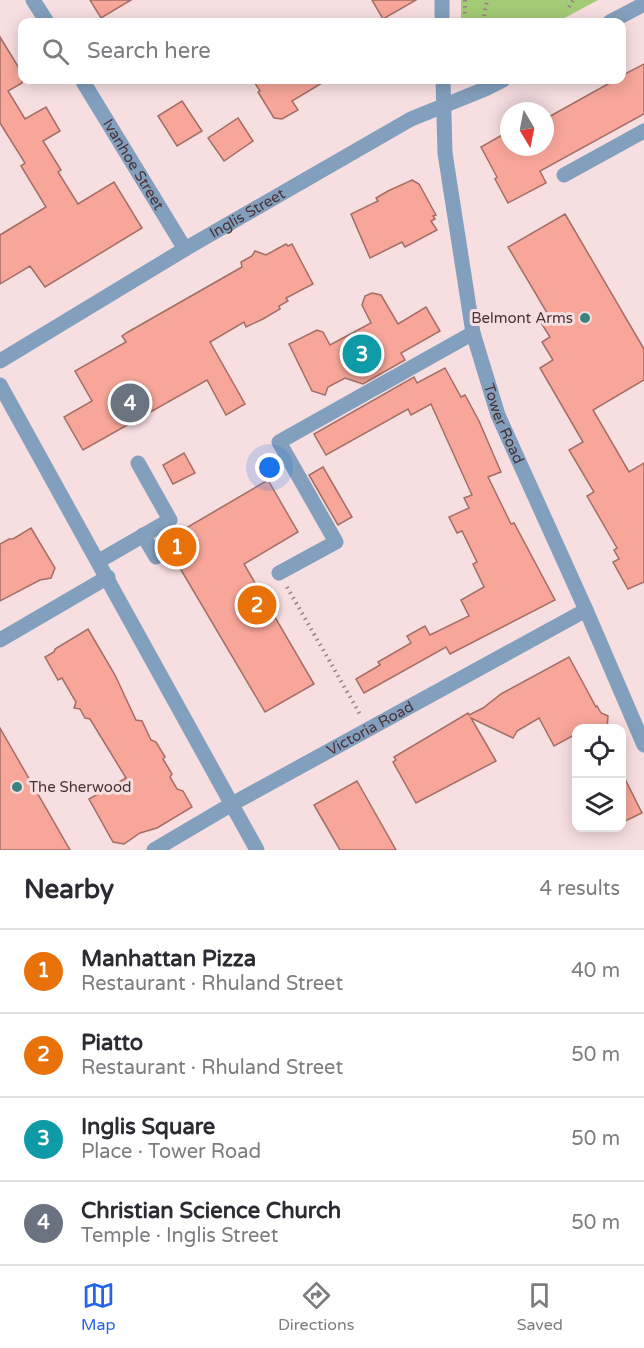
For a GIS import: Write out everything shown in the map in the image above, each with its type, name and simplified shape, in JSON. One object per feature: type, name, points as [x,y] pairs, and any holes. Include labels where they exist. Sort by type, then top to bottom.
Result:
[{"type":"street","points":[[33,0],[44,18]]},
{"type":"street","points":[[442,0],[442,18]]},
{"type":"street","points":[[617,18],[644,4]]},
{"type":"street","name":"Ivanhoe Street","points":[[84,84],[185,249]]},
{"type":"street","name":"Tower Road","points":[[443,84],[445,153],[473,333],[498,415],[644,745]]},
{"type":"street","name":"Inglis Street","points":[[0,361],[185,249],[411,119],[494,84]]},
{"type":"street","points":[[564,175],[644,131]]},
{"type":"street","points":[[279,573],[336,542],[279,442],[473,333]]},
{"type":"street","points":[[0,385],[257,850]]},
{"type":"street","points":[[99,561],[143,536],[174,527],[138,463]]},
{"type":"street","points":[[143,536],[156,557],[169,550]]},
{"type":"street","points":[[0,640],[108,577]]},
{"type":"street","name":"Victoria Road","points":[[154,850],[232,804],[586,610]]},
{"type":"path","points":[[465,0],[465,18]]},
{"type":"path","points":[[484,18],[487,0]]},
{"type":"path","points":[[569,7],[573,0]]},
{"type":"path","points":[[279,573],[368,729]]},
{"type":"green space","points":[[461,0],[598,0],[564,18],[461,18]]},
{"type":"building","points":[[90,0],[131,0],[101,18]]},
{"type":"building","points":[[372,0],[416,0],[385,18],[382,18]]},
{"type":"building","points":[[0,37],[18,66],[18,84],[20,84],[8,91],[25,119],[46,107],[60,131],[43,141],[61,170],[58,172],[78,204],[114,182],[142,228],[45,287],[30,266],[0,284],[0,235],[46,207],[21,166],[25,163],[0,123]]},
{"type":"building","points":[[644,64],[644,114],[540,171],[546,183],[508,203],[481,147],[500,136],[500,156],[554,156],[554,114],[608,84],[626,84],[626,73]]},
{"type":"building","points":[[256,84],[320,84],[292,101],[298,110],[282,119],[274,118],[258,92],[260,91]]},
{"type":"building","points":[[182,101],[202,131],[177,146],[158,116]]},
{"type":"building","points":[[238,118],[253,141],[224,161],[208,138]]},
{"type":"building","points":[[412,180],[419,184],[436,215],[431,221],[437,230],[405,247],[402,242],[370,258],[351,214],[378,201],[376,198],[388,191]]},
{"type":"building","name":"Belmont Arms","points":[[565,214],[644,349],[644,380],[593,410],[629,472],[644,463],[644,582],[628,589],[613,562],[619,559],[614,550],[617,548],[587,496],[594,492],[569,450],[583,442],[540,368],[553,360],[542,342],[550,337],[540,321],[549,316],[508,247]]},
{"type":"building","points":[[286,244],[288,246],[292,244],[313,284],[286,298],[288,301],[279,306],[280,309],[263,319],[246,327],[244,322],[210,342],[245,404],[226,415],[207,380],[83,450],[64,417],[92,401],[75,371],[126,342],[122,336],[128,332],[242,267],[241,262],[252,256],[255,251],[266,255]]},
{"type":"building","points":[[372,293],[381,295],[398,324],[426,307],[440,331],[401,353],[405,360],[363,384],[345,378],[328,387],[325,395],[312,391],[289,344],[317,330],[323,332],[330,345],[371,323],[362,305],[365,296]]},
{"type":"building","points":[[445,368],[461,397],[465,395],[479,421],[501,472],[488,477],[511,524],[514,523],[555,600],[450,654],[446,647],[364,693],[356,679],[380,665],[378,662],[411,643],[407,636],[425,626],[430,635],[469,616],[461,600],[484,587],[473,564],[477,562],[462,531],[457,533],[449,517],[469,508],[464,498],[472,495],[431,404],[411,415],[408,409],[326,455],[314,434],[414,377],[417,383]]},
{"type":"building","points":[[184,453],[195,473],[173,484],[163,465]]},
{"type":"building","points":[[323,467],[352,517],[338,525],[309,475]]},
{"type":"building","points":[[268,480],[298,532],[244,564],[314,684],[265,712],[174,558],[179,551],[177,545],[174,541],[164,541]]},
{"type":"building","points":[[31,528],[55,568],[51,578],[40,580],[0,601],[0,544]]},
{"type":"building","points":[[88,629],[115,675],[136,720],[142,721],[151,740],[156,742],[172,774],[170,777],[177,789],[183,791],[192,807],[157,828],[140,833],[124,844],[113,842],[89,799],[126,778],[90,719],[85,718],[80,709],[74,708],[76,702],[62,678],[58,680],[45,657]]},
{"type":"building","points":[[569,657],[596,707],[608,716],[607,724],[572,724],[572,736],[554,746],[539,718],[517,731],[513,738],[471,718],[496,761],[416,803],[393,762],[396,760],[394,757],[468,713],[469,715],[483,708],[501,694]]},
{"type":"building","name":"The Sherwood","points":[[0,728],[70,850],[0,850]]},
{"type":"building","points":[[357,781],[396,850],[340,850],[314,805]]},
{"type":"building","points":[[626,781],[642,813],[626,821]]},
{"type":"tunnel","points":[[169,550],[182,543],[177,533]]},
{"type":"place","name":"Belmont Arms","points":[[585,318]]},
{"type":"place","name":"Inglis Square","points":[[362,354]]},
{"type":"place","name":"Christian Science Church","points":[[130,403]]},
{"type":"place","name":"Manhattan Pizza","points":[[177,547]]},
{"type":"place","name":"Piatto","points":[[257,605]]},
{"type":"place","name":"The Sherwood","points":[[17,787]]}]
